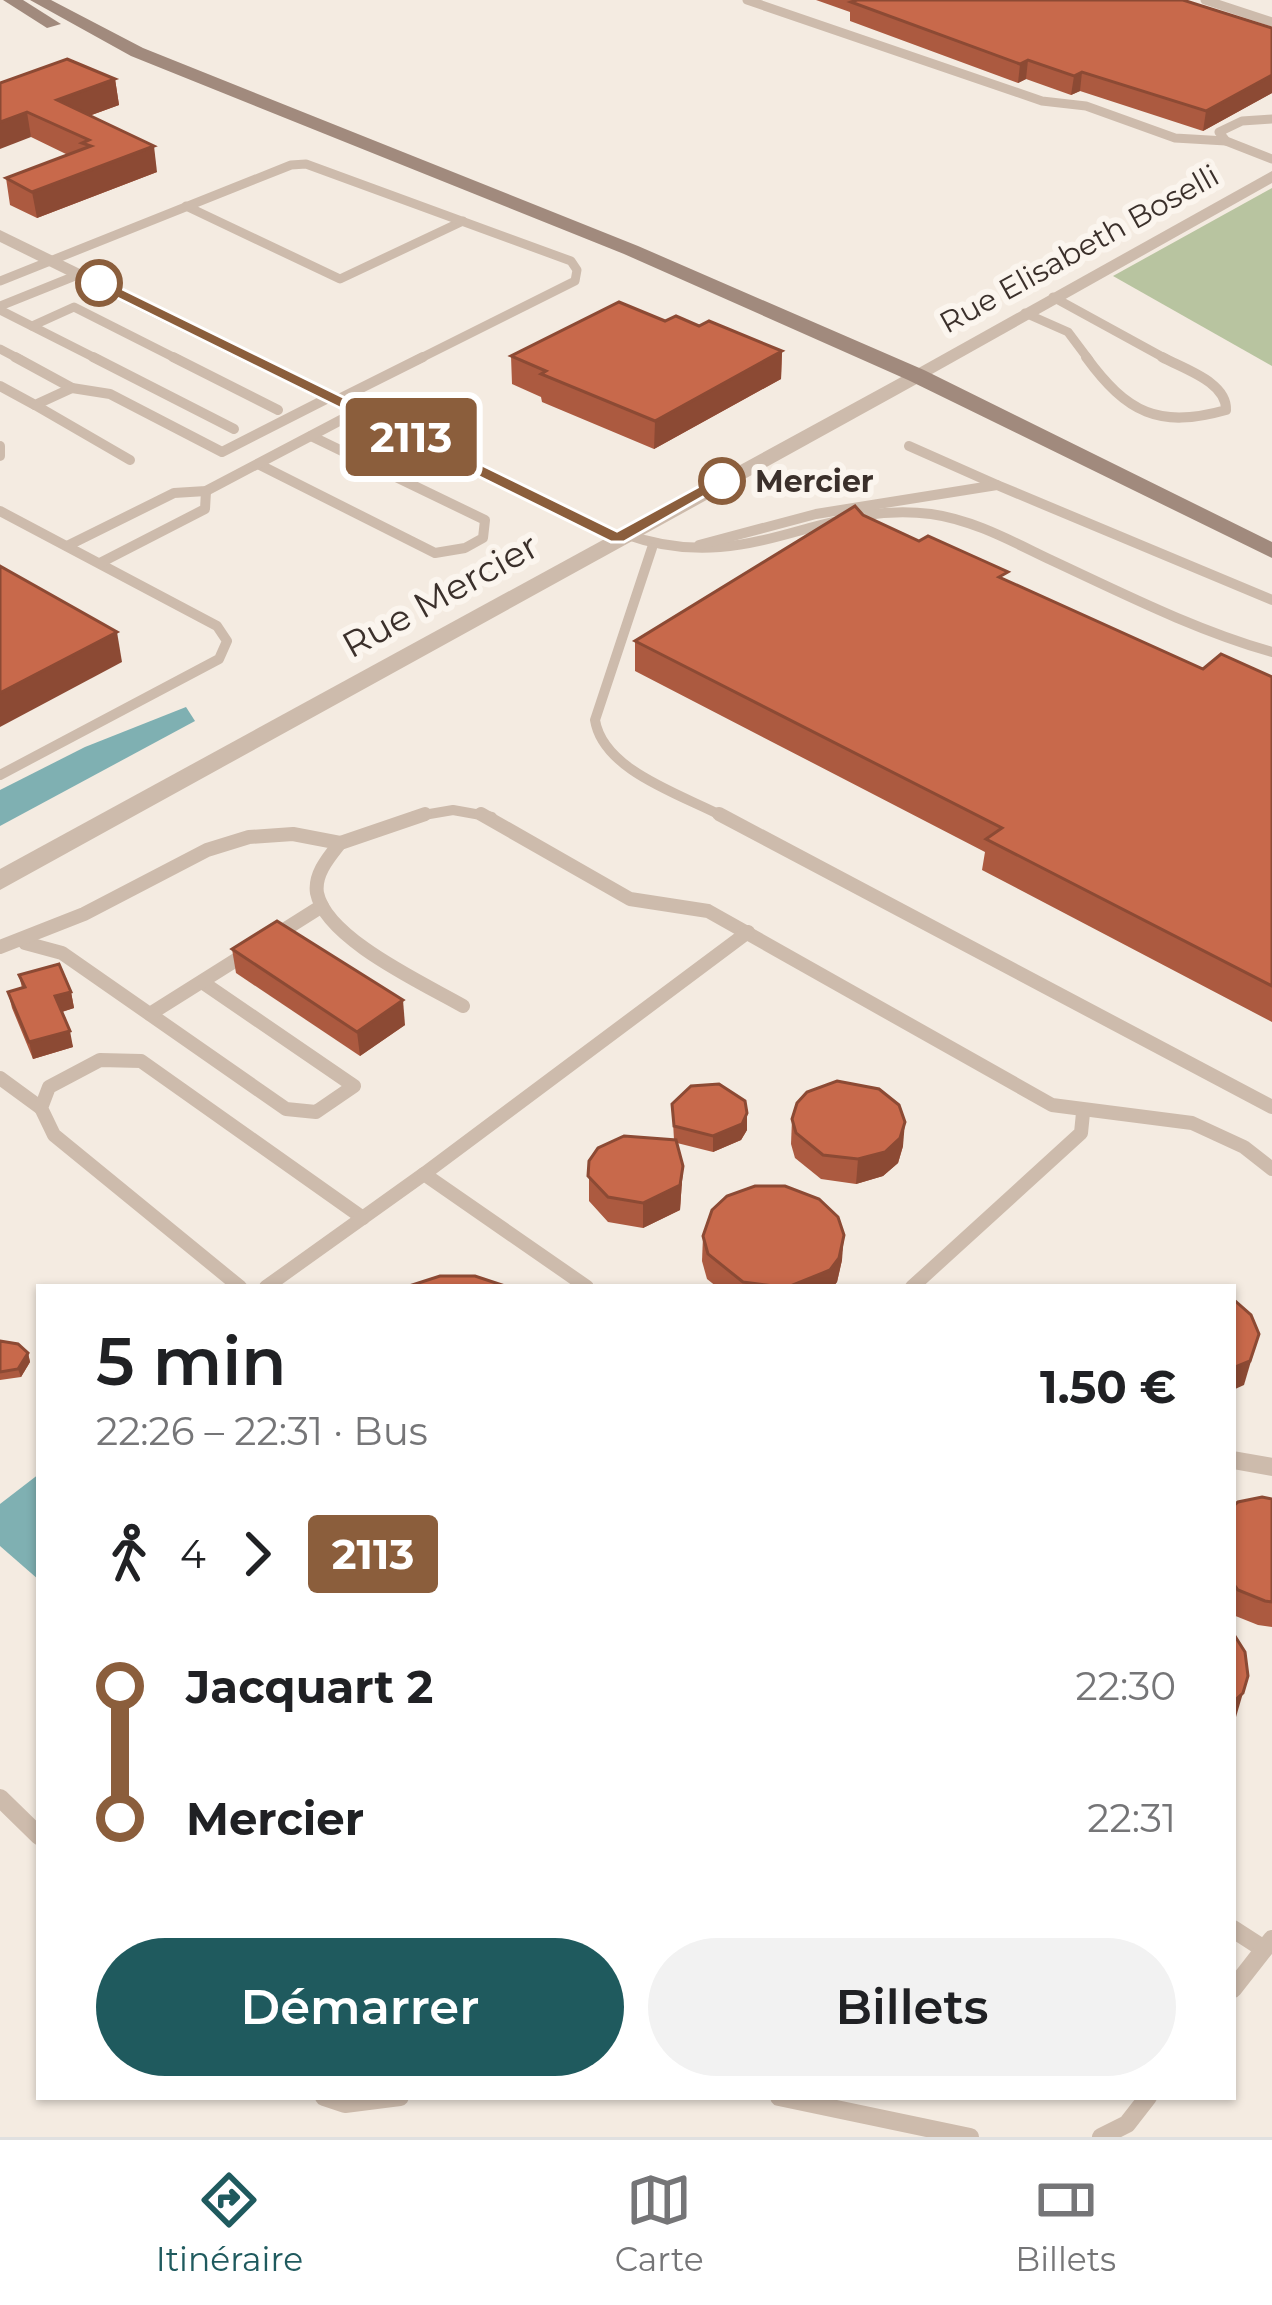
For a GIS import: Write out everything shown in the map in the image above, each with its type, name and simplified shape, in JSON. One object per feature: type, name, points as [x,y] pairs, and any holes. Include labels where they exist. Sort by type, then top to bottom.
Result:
[{"type":"main road","points":[[11,0],[122,59],[180,83],[293,117]]},
{"type":"main road","points":[[38,0],[137,52],[924,370],[1272,534]]},
{"type":"main road","points":[[924,370],[1272,551]]},
{"type":"street","name":"Rue Elisabeth Boselli","points":[[924,370],[1272,176]]},
{"type":"street","points":[[0,235],[621,536]]},
{"type":"street","name":"Rue Mercier","points":[[0,881],[924,370]]},
{"type":"lane","points":[[747,0],[1042,100],[1086,106],[1175,138],[1226,141],[1272,159]]},
{"type":"lane","points":[[1205,0],[1272,22]]},
{"type":"lane","points":[[1226,141],[1219,132],[1227,125],[1272,119]]},
{"type":"lane","points":[[0,349],[72,388],[110,394],[222,452],[575,281],[577,270],[571,261],[306,164],[291,165],[2,278]]},
{"type":"lane","points":[[186,206],[340,279],[463,221]]},
{"type":"lane","points":[[0,308],[80,274]]},
{"type":"lane","points":[[1025,313],[1068,332],[1104,380],[1150,415],[1185,422],[1226,410],[1227,400],[1220,389],[1053,297]]},
{"type":"lane","points":[[0,308],[234,429]]},
{"type":"lane","points":[[32,326],[74,308],[278,410]]},
{"type":"lane","points":[[110,394],[140,380]]},
{"type":"lane","points":[[0,386],[130,460]]},
{"type":"lane","points":[[35,405],[72,388]]},
{"type":"lane","points":[[67,546],[174,494],[206,491],[358,411]]},
{"type":"lane","points":[[258,464],[435,553],[465,548],[483,538],[485,520],[311,436]]},
{"type":"lane","points":[[0,446],[0,456]]},
{"type":"lane","points":[[909,446],[1272,600]]},
{"type":"lane","points":[[676,551],[816,514],[997,485]]},
{"type":"lane","points":[[100,563],[205,508],[206,491]]},
{"type":"lane","points":[[0,511],[217,626],[227,641],[220,659],[0,776]]},
{"type":"lane","points":[[621,536],[676,551],[741,549],[864,517],[941,515],[1022,546],[1229,641],[1272,652]]},
{"type":"lane","points":[[652,548],[595,720],[604,747],[621,762],[1272,1107]]},
{"type":"lane","points":[[463,1006],[346,934],[322,905],[317,892],[324,862],[340,842],[420,814],[471,809],[491,816],[630,899],[709,911],[1052,1105],[1083,1113],[1192,1120],[1246,1145],[1272,1169]]},
{"type":"lane","points":[[0,947],[58,931],[206,848],[237,838],[278,833],[340,842]]},
{"type":"lane","points":[[150,1014],[322,905]]},
{"type":"lane","points":[[270,1284],[748,932]]},
{"type":"lane","points":[[20,942],[62,953],[286,1109],[316,1112],[354,1087],[202,982]]},
{"type":"lane","points":[[41,1108],[49,1087],[76,1069],[121,1057],[141,1060],[363,1218]]},
{"type":"lane","points":[[0,1078],[41,1108],[54,1136],[236,1284]]},
{"type":"lane","points":[[915,1284],[1082,1133],[1083,1113]]},
{"type":"lane","points":[[424,1174],[583,1284]]},
{"type":"lane","points":[[1236,1461],[1272,1467]]},
{"type":"lane","points":[[0,1798],[36,1833]]},
{"type":"lane","points":[[1236,1930],[1268,1944],[1236,1985]]},
{"type":"lane","points":[[334,2100],[345,2104],[376,2100]]},
{"type":"lane","points":[[792,2100],[970,2137]]},
{"type":"lane","points":[[1101,2137],[1127,2124],[1146,2100]]},
{"type":"green space","points":[[1272,188],[1272,366],[1113,276]]},
{"type":"water","points":[[186,707],[195,721],[0,826],[0,790],[85,747]]},
{"type":"water","points":[[36,1476],[36,1577],[0,1546],[0,1504]]},
{"type":"building","points":[[1183,0],[1272,28],[1272,75],[1206,111],[1082,72],[1074,76],[1028,60],[1020,64],[851,2]]},
{"type":"building","points":[[67,59],[115,79],[57,100],[154,146],[32,192],[6,178],[91,146],[82,143],[89,140],[27,112],[0,122],[0,83]]},
{"type":"building","points":[[619,302],[665,321],[676,316],[699,326],[709,321],[782,351],[655,421],[541,374],[546,371],[511,356]]},
{"type":"building","points":[[855,506],[863,515],[919,541],[928,536],[1008,572],[999,577],[1203,669],[1221,654],[1272,677],[1272,986],[986,839],[1002,828],[635,641]]},
{"type":"building","points":[[0,566],[117,632],[0,693]]},
{"type":"building","points":[[277,921],[403,1000],[357,1032],[232,949]]},
{"type":"building","points":[[59,964],[71,992],[55,996],[70,1031],[29,1042],[8,992],[25,987],[19,975]]},
{"type":"building","points":[[837,1081],[879,1089],[899,1105],[905,1122],[900,1138],[885,1152],[858,1159],[823,1155],[796,1133],[792,1119],[797,1103],[807,1092]]},
{"type":"building","points":[[719,1084],[745,1101],[742,1124],[713,1136],[674,1126],[672,1104],[691,1086]]},
{"type":"building","points":[[624,1136],[676,1140],[683,1166],[680,1185],[643,1203],[608,1197],[588,1176],[589,1161],[598,1148]]},
{"type":"building","points":[[755,1186],[785,1186],[819,1199],[838,1217],[844,1235],[839,1258],[830,1270],[795,1284],[743,1282],[708,1254],[703,1236],[712,1210],[727,1196]]},
{"type":"building","points":[[440,1276],[475,1276],[499,1284],[415,1284]]},
{"type":"building","points":[[1236,1302],[1251,1315],[1259,1334],[1250,1361],[1236,1367]]},
{"type":"building","points":[[0,1341],[18,1344],[28,1353],[18,1369],[0,1372]]},
{"type":"building","points":[[1272,1499],[1272,1602],[1236,1587],[1238,1502]]},
{"type":"building","points":[[1236,1638],[1245,1652],[1248,1676],[1236,1699]]},
{"type":"bus line","name":"2113","points":[[99,283],[617,538],[722,481]]},
{"type":"place","name":"Mercier","points":[[722,481]]}]
